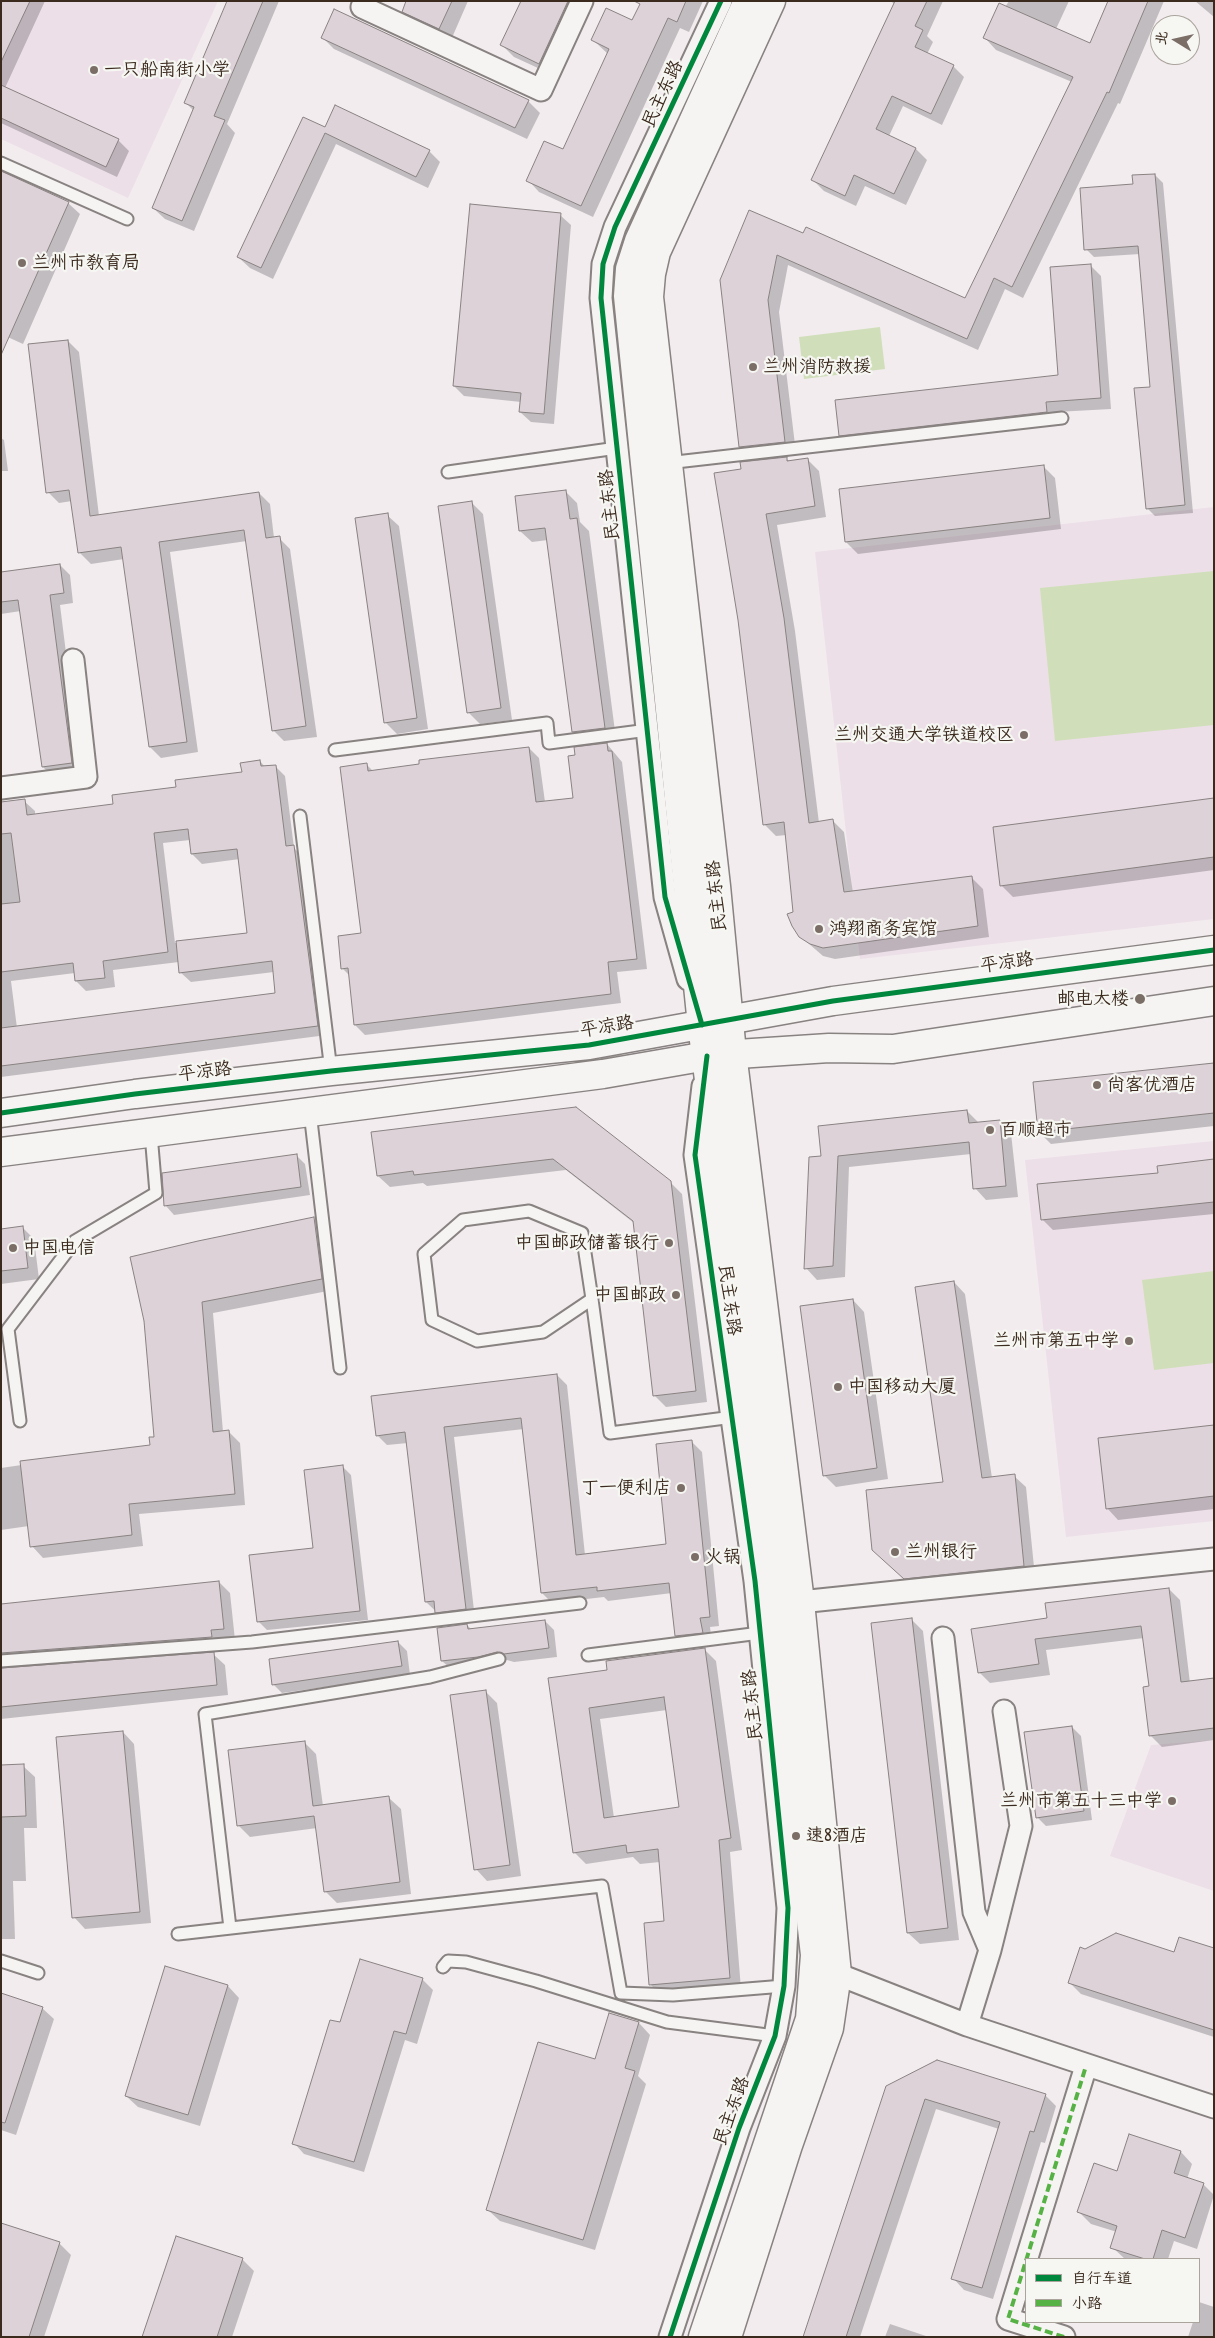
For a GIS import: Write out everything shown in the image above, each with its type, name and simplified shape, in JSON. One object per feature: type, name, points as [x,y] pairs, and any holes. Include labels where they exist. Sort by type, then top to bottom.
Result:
[{"type":"main road","name":"民主东路","points":[[727,2337],[788,2145],[828,2028],[837,1974],[800,1602],[719,1054],[702,1025],[628,296],[630,269],[638,241],[748,1]]},
{"type":"main road","name":"民主东路","points":[[703,2337],[768,2139],[810,2019],[815,1955],[773,1580],[719,1054],[729,1019],[716,886],[649,297],[651,274],[656,252],[771,1]]},
{"type":"main road","name":"平凉路","points":[[1,1112],[331,1071],[589,1045],[833,1001],[1214,950]]},
{"type":"main road","points":[[1,1152],[603,1074],[719,1054],[829,1048],[893,1049],[1214,1001]]},
{"type":"street","points":[[362,7],[541,90],[582,1]]},
{"type":"street","name":"民主东路","points":[[702,1025],[665,897],[601,298],[603,264],[615,227],[722,1]]},
{"type":"street","points":[[1,788],[86,777],[73,660]]},
{"type":"street","name":"民主东路","points":[[670,2337],[739,2128],[775,2036],[784,1986],[788,1908],[760,1633],[733,1417],[694,1154],[719,1054]]},
{"type":"street","points":[[800,1602],[1214,1559]]},
{"type":"street","points":[[943,1638],[974,1912],[990,1950]]},
{"type":"street","points":[[967,2025],[990,1950],[1021,1826],[1004,1711]]},
{"type":"street","points":[[837,1974],[967,2025],[1214,2107]]},
{"type":"street","points":[[1027,2258],[1086,2066]]},
{"type":"street","points":[[739,2128],[768,2139]]},
{"type":"street","points":[[1025,2264],[1008,2319],[1064,2337]]},
{"type":"lane","points":[[1,163],[127,219]]},
{"type":"lane","points":[[667,463],[1062,418]]},
{"type":"lane","points":[[448,472],[617,448]]},
{"type":"lane","points":[[335,750],[547,723],[549,743],[648,730]]},
{"type":"lane","points":[[300,816],[331,1071]]},
{"type":"lane","points":[[310,1112],[340,1368]]},
{"type":"lane","points":[[20,1421],[8,1329],[75,1241],[156,1193],[151,1134]]},
{"type":"lane","points":[[592,1299],[543,1332],[477,1341],[432,1320],[424,1254],[463,1220],[529,1211],[582,1233],[592,1299],[610,1433],[733,1417]]},
{"type":"lane","points":[[1,1661],[252,1642],[580,1603]]},
{"type":"lane","points":[[588,1655],[760,1633]]},
{"type":"lane","points":[[230,1928],[204,1714],[430,1677],[500,1659]]},
{"type":"lane","points":[[178,1934],[602,1886],[621,1993],[673,1995],[784,1986]]},
{"type":"lane","points":[[1,1960],[38,1973]]},
{"type":"lane","points":[[443,1967],[448,1961],[466,1962],[536,1981],[667,2022],[775,2036]]},
{"type":"shaded area","name":"一只船南街小学","points":[[1,1],[218,1],[128,198],[1,139]]},
{"type":"shaded area","name":"兰州交通大学铁道校区","points":[[1214,507],[1214,919],[860,959],[815,552]]},
{"type":"shaded area","name":"兰州市第五中学","points":[[1214,1141],[1214,1521],[1066,1537],[1025,1160]]},
{"type":"shaded area","name":"兰州市第五十三中学","points":[[1214,1740],[1214,1891],[1110,1856],[1151,1745]]},
{"type":"green space","points":[[880,327],[885,369],[804,379],[799,337]]},
{"type":"green space","points":[[1214,571],[1214,725],[1055,741],[1040,588]]},
{"type":"green space","points":[[1214,1271],[1214,1363],[1154,1370],[1142,1280]]},
{"type":"building","points":[[1,1],[30,1],[1,62]]},
{"type":"building","points":[[227,1],[263,1],[214,116],[225,120],[182,221],[152,208],[194,107],[184,103]]},
{"type":"building","points":[[406,1],[452,1],[439,29],[402,12]]},
{"type":"building","points":[[521,1],[568,1],[539,64],[500,45]]},
{"type":"building","points":[[634,1],[686,1],[677,22],[668,18],[581,206],[526,181],[544,141],[563,149],[609,49],[591,40],[606,8],[632,20],[640,4]]},
{"type":"building","points":[[895,1],[927,1],[915,26],[923,30],[915,47],[954,65],[931,114],[892,96],[876,129],[916,148],[894,194],[854,175],[845,196],[811,180]]},
{"type":"building","points":[[1108,1],[1148,1],[1109,93],[1107,92],[1012,287],[994,278],[967,339],[777,255],[768,300],[785,442],[739,447],[720,280],[749,210],[803,233],[806,227],[965,298],[1073,77],[983,38],[999,3],[1090,43]]},
{"type":"building","points":[[334,9],[529,100],[515,128],[321,38]]},
{"type":"building","points":[[1,85],[119,139],[106,167],[1,118]]},
{"type":"building","points":[[335,105],[430,150],[416,177],[325,133],[261,268],[237,257],[303,117],[325,127]]},
{"type":"building","name":"兰州市教育局","points":[[1,171],[69,202],[1,355]]},
{"type":"building","points":[[1155,174],[1185,505],[1146,509],[1134,388],[1150,387],[1138,246],[1084,250],[1080,188],[1133,184],[1132,175]]},
{"type":"building","points":[[470,204],[561,213],[544,414],[519,412],[521,393],[453,386]]},
{"type":"building","points":[[1091,264],[1101,398],[1046,402],[1047,412],[839,436],[835,400],[1058,375],[1050,267]]},
{"type":"building","points":[[68,340],[90,516],[259,492],[266,538],[280,536],[306,726],[272,731],[244,530],[159,542],[187,742],[149,747],[121,547],[78,553],[69,490],[46,493],[28,344]]},
{"type":"building","points":[[787,457],[787,461],[808,458],[815,506],[766,514],[784,618],[809,823],[833,819],[844,892],[972,876],[978,926],[823,948],[810,944],[799,937],[787,914],[793,912],[784,822],[763,825],[738,620],[714,473],[741,469],[740,462]]},
{"type":"building","points":[[1044,465],[1050,518],[845,542],[839,489]]},
{"type":"building","points":[[566,490],[570,519],[577,518],[605,728],[572,732],[545,528],[519,531],[515,496]]},
{"type":"building","points":[[472,501],[501,708],[467,713],[438,506]]},
{"type":"building","points":[[388,513],[417,718],[384,723],[355,518]]},
{"type":"building","points":[[60,564],[64,593],[50,595],[72,763],[42,767],[18,600],[1,602],[1,572]]},
{"type":"building","points":[[607,743],[608,751],[612,751],[637,959],[608,962],[611,994],[354,1025],[348,968],[341,969],[338,936],[361,933],[340,767],[367,763],[368,771],[419,764],[419,760],[529,747],[536,802],[573,798],[568,756],[575,755],[574,747]]},
{"type":"building","points":[[260,760],[261,766],[276,765],[286,846],[294,845],[318,1026],[1,1066],[1,1028],[275,993],[272,961],[179,973],[176,941],[247,933],[237,849],[191,854],[188,829],[154,833],[168,952],[103,961],[105,978],[75,981],[73,963],[1,972],[1,904],[20,902],[11,833],[1,834],[1,802],[25,799],[27,815],[113,804],[112,795],[176,787],[175,780],[242,772],[240,763]]},
{"type":"building","points":[[1214,798],[1214,857],[1000,886],[993,827]]},
{"type":"building","points":[[1214,1063],[1214,1113],[1038,1132],[1033,1082]]},
{"type":"building","points":[[576,1107],[671,1181],[696,1391],[653,1396],[633,1221],[553,1159],[414,1175],[413,1171],[377,1176],[371,1132]]},
{"type":"building","points":[[967,1110],[969,1123],[1000,1120],[1006,1186],[973,1189],[969,1142],[838,1156],[833,1266],[804,1269],[809,1157],[821,1156],[818,1126]]},
{"type":"building","points":[[297,1154],[301,1187],[164,1206],[162,1173]]},
{"type":"building","points":[[1214,1159],[1214,1202],[1041,1220],[1037,1184],[1158,1173],[1157,1166]]},
{"type":"building","points":[[314,1217],[322,1279],[202,1302],[213,1432],[229,1430],[235,1494],[129,1504],[132,1535],[30,1547],[20,1461],[150,1445],[149,1437],[154,1437],[144,1321],[130,1257]]},
{"type":"building","name":"中国电信","points":[[23,1226],[28,1268],[1,1271],[1,1229]]},
{"type":"building","points":[[954,1281],[982,1478],[1015,1474],[1024,1566],[904,1579],[872,1550],[866,1490],[943,1482],[915,1287]]},
{"type":"building","name":"中国移动大厦","points":[[853,1299],[877,1468],[823,1476],[800,1306]]},
{"type":"building","points":[[557,1374],[576,1555],[666,1544],[656,1444],[692,1440],[710,1617],[700,1618],[703,1633],[675,1636],[669,1583],[597,1591],[597,1587],[541,1593],[521,1418],[444,1427],[466,1609],[435,1613],[434,1601],[425,1602],[405,1432],[376,1436],[371,1396]]},
{"type":"building","points":[[1214,1425],[1214,1496],[1106,1509],[1098,1438]]},
{"type":"building","points":[[343,1465],[360,1611],[257,1622],[249,1555],[313,1548],[304,1470]]},
{"type":"building","points":[[219,1581],[224,1629],[211,1630],[212,1637],[1,1653],[1,1604]]},
{"type":"building","points":[[1169,1588],[1181,1682],[1214,1678],[1214,1728],[1149,1736],[1143,1687],[1149,1686],[1141,1626],[1035,1639],[1039,1664],[978,1673],[971,1629],[1047,1618],[1045,1603]]},
{"type":"building","points":[[912,1618],[948,1928],[907,1933],[871,1623]]},
{"type":"building","points":[[545,1620],[549,1648],[504,1654],[497,1652],[478,1657],[441,1661],[437,1628],[467,1624],[468,1629]]},
{"type":"building","points":[[398,1641],[402,1666],[272,1685],[269,1659]]},
{"type":"building","points":[[705,1648],[731,1838],[719,1840],[730,1978],[649,1985],[644,1923],[664,1921],[658,1849],[627,1853],[626,1845],[573,1853],[548,1678],[607,1670],[606,1661]],"holes":[[[664,1697],[679,1807],[604,1818],[589,1708]]]},
{"type":"building","points":[[214,1652],[217,1685],[1,1707],[1,1668]]},
{"type":"building","points":[[486,1690],[510,1865],[474,1870],[450,1695]]},
{"type":"building","points":[[1072,1726],[1084,1811],[1036,1818],[1024,1732]]},
{"type":"building","points":[[123,1731],[140,1912],[72,1918],[56,1737]]},
{"type":"building","points":[[305,1741],[313,1806],[389,1796],[400,1882],[324,1892],[314,1816],[237,1826],[228,1750]]},
{"type":"building","points":[[24,1764],[26,1816],[1,1817],[1,1765]]},
{"type":"building","points":[[1116,1933],[1174,1952],[1179,1937],[1214,1948],[1214,2030],[1068,1983],[1080,1947],[1085,1949]]},
{"type":"building","points":[[360,1959],[423,1978],[406,2034],[394,2031],[354,2162],[292,2144],[330,2020],[340,2022]]},
{"type":"building","points":[[165,1966],[228,1985],[188,2115],[125,2096]]},
{"type":"building","points":[[1,1993],[43,2007],[5,2123],[1,2122]]},
{"type":"building","points":[[609,2013],[639,2022],[625,2068],[635,2071],[583,2240],[486,2210],[538,2042],[595,2059]]},
{"type":"building","points":[[937,2060],[1046,2094],[1034,2132],[1030,2131],[982,2288],[951,2279],[1000,2122],[925,2099],[846,2337],[803,2337],[886,2086]]},
{"type":"building","points":[[1129,2134],[1181,2151],[1174,2173],[1204,2183],[1185,2238],[1162,2230],[1153,2258],[1142,2258],[1110,2248],[1117,2226],[1077,2212],[1094,2163],[1117,2171]]},
{"type":"building","points":[[1,2223],[60,2242],[29,2337],[1,2337]]},
{"type":"building","points":[[176,2236],[243,2258],[217,2337],[142,2337]]},
{"type":"marked path","points":[[1027,2258],[1086,2066]]},
{"type":"marked path","points":[[1025,2264],[1008,2319],[1064,2337]]},
{"type":"cycle path","points":[[702,1025],[665,897],[601,298],[603,264],[615,227],[721,1]]},
{"type":"cycle path","points":[[1,1113],[135,1094],[331,1071],[589,1045],[833,1001],[1214,950]]},
{"type":"cycle path","points":[[670,2337],[739,2128],[775,2036],[784,1986],[788,1908],[755,1581],[695,1155],[707,1056]]},
{"type":"place","name":"一只船南街小学","points":[[94,70]]},
{"type":"place","name":"兰州市教育局","points":[[22,263]]},
{"type":"place","name":"兰州消防救援","points":[[753,367]]},
{"type":"place","name":"兰州交通大学铁道校区","points":[[1024,735]]},
{"type":"place","name":"鸿翔商务宾馆","points":[[819,929]]},
{"type":"place","name":"邮电大楼","points":[[1140,999]]},
{"type":"place","name":"尚客优酒店","points":[[1097,1085]]},
{"type":"place","name":"百顺超市","points":[[990,1130]]},
{"type":"place","name":"中国邮政储蓄银行","points":[[669,1243]]},
{"type":"place","name":"中国电信","points":[[13,1248]]},
{"type":"place","name":"中国邮政","points":[[676,1295]]},
{"type":"place","name":"兰州市第五中学","points":[[1129,1341]]},
{"type":"place","name":"中国移动大厦","points":[[838,1387]]},
{"type":"place","name":"丁一便利店","points":[[681,1488]]},
{"type":"place","name":"兰州银行","points":[[895,1552]]},
{"type":"place","name":"火锅","points":[[695,1557]]},
{"type":"place","name":"兰州市第五十三中学","points":[[1172,1801]]},
{"type":"place","name":"速8酒店","points":[[796,1836]]}]
